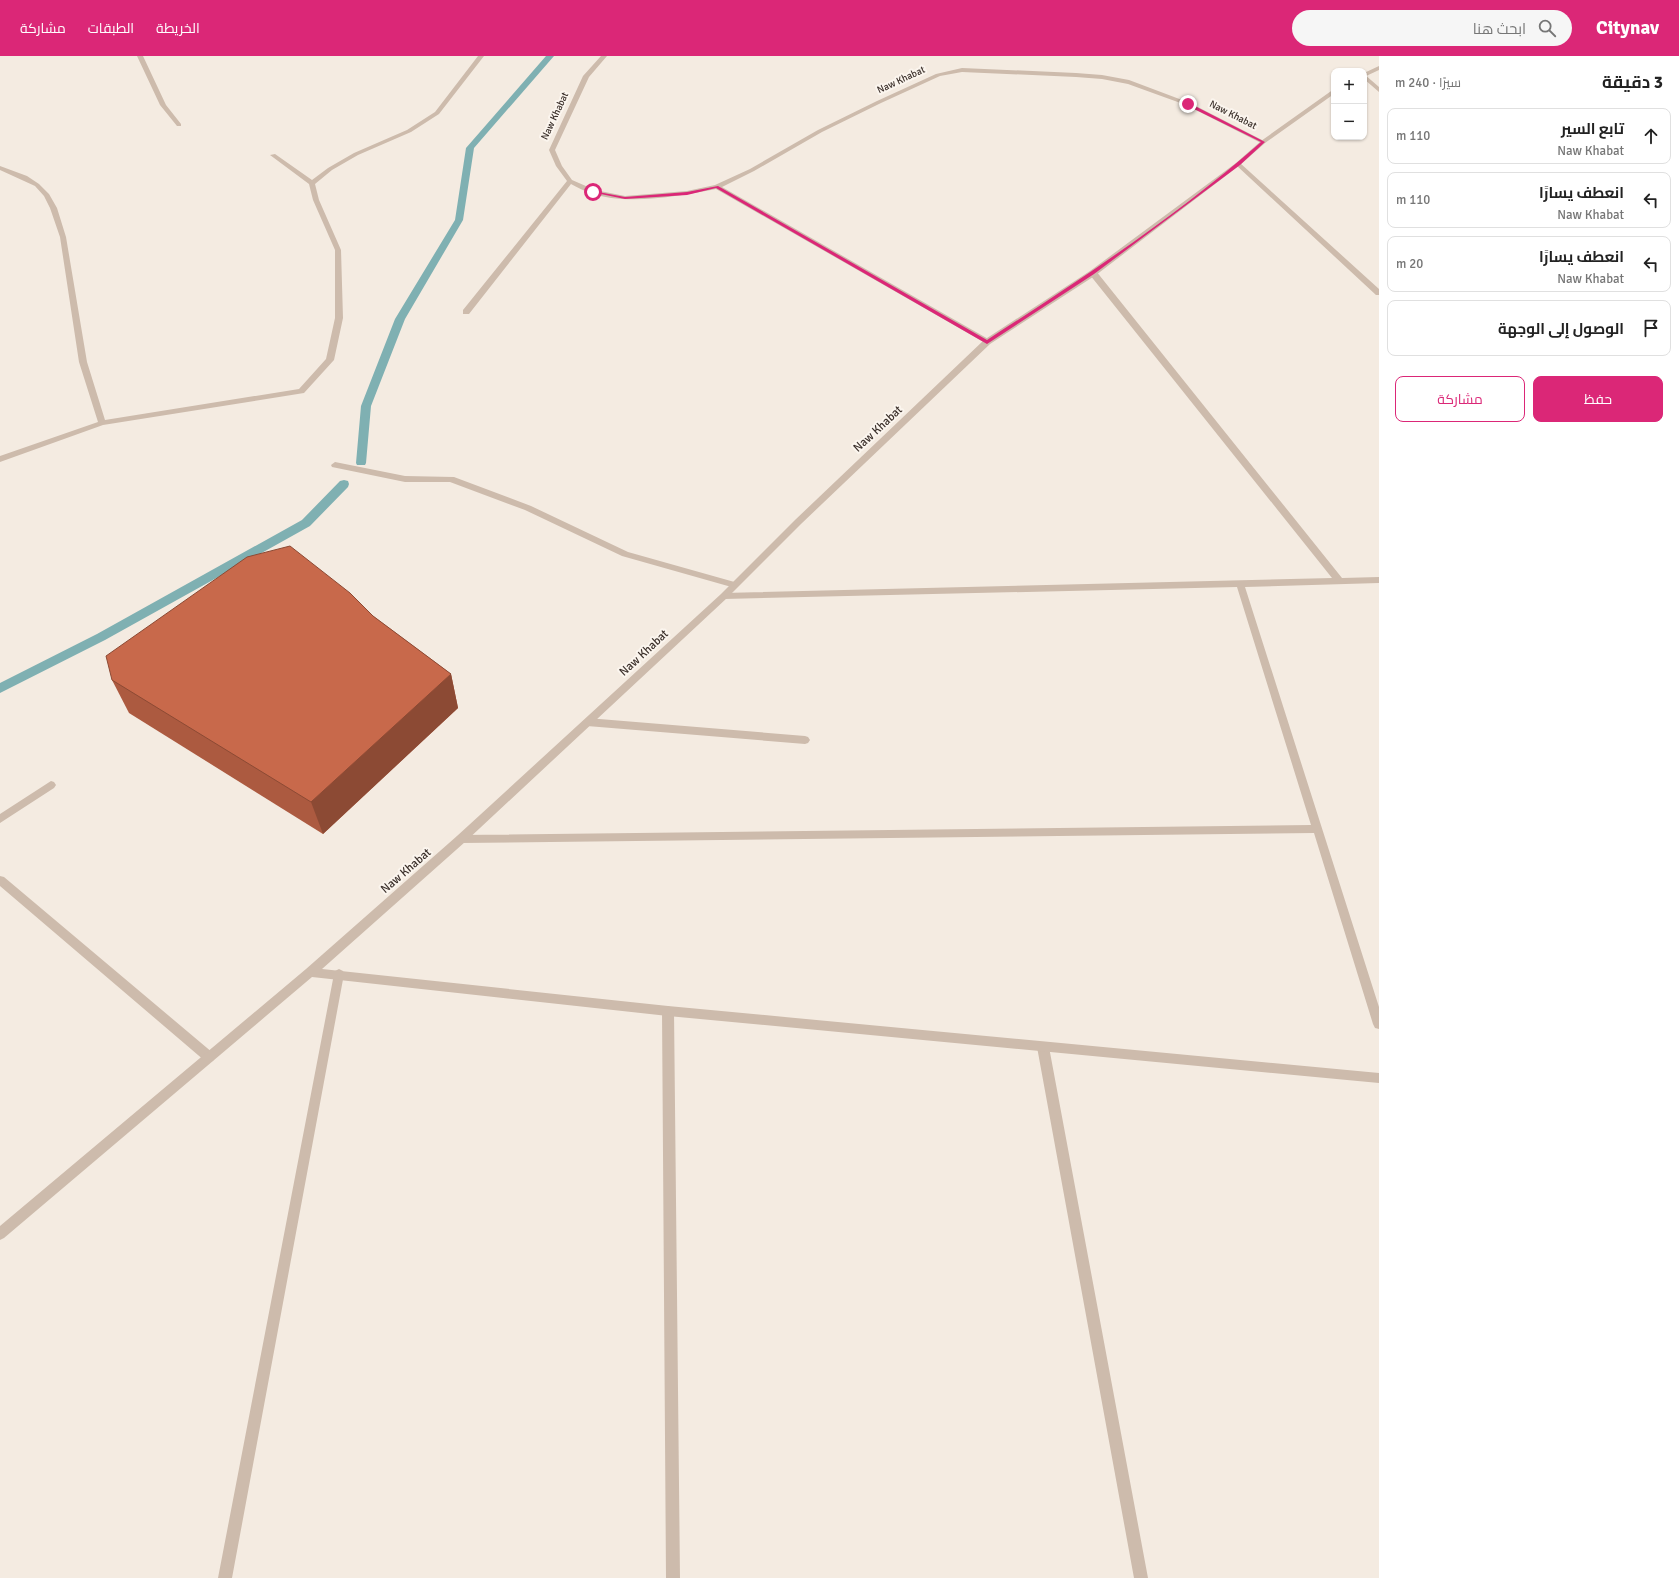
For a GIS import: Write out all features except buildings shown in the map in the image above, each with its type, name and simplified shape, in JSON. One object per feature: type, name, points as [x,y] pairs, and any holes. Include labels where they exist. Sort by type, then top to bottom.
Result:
[{"type":"street","points":[[140,56],[163,105],[180,125]]},
{"type":"street","points":[[312,183],[330,169],[356,154],[409,131],[438,113],[481,56]]},
{"type":"street","name":"Naw Khabat","points":[[0,1234],[310,972],[461,839],[724,596],[798,522],[987,342],[1092,273],[1238,164],[1263,142],[1188,104],[1129,82],[1102,77],[1076,75],[962,70],[938,75],[880,102],[820,131],[752,170],[717,187],[687,193],[625,198],[593,192],[570,181],[559,166],[552,150],[586,76],[604,56]]},
{"type":"street","points":[[1367,74],[1379,68]]},
{"type":"street","points":[[1367,78],[1379,90]]},
{"type":"street","points":[[1263,142],[1331,94]]},
{"type":"street","points":[[0,459],[102,423],[301,391],[330,360],[340,318],[338,250],[316,200],[312,183],[273,155]]},
{"type":"street","points":[[1238,164],[1379,293]]},
{"type":"street","points":[[0,168],[37,185],[50,201],[58,218],[63,237],[83,362],[102,423]]},
{"type":"street","points":[[466,312],[570,181]]},
{"type":"street","points":[[717,187],[987,342]]},
{"type":"street","points":[[1092,273],[1340,582]]},
{"type":"street","points":[[335,465],[405,479],[451,479],[528,508],[625,554],[735,585]]},
{"type":"street","points":[[724,596],[1379,580]]},
{"type":"street","points":[[1240,584],[1379,1024]]},
{"type":"street","points":[[587,722],[805,740]]},
{"type":"street","points":[[0,820],[51,784]]},
{"type":"street","points":[[461,839],[1318,829]]},
{"type":"street","points":[[0,880],[209,1057]]},
{"type":"street","points":[[310,972],[668,1011],[1379,1078]]},
{"type":"street","points":[[225,1578],[339,974]]},
{"type":"street","points":[[668,1011],[673,1578]]},
{"type":"street","points":[[1042,1047],[1141,1578]]},
{"type":"waterway","points":[[361,463],[366,406],[400,319],[459,220],[470,148],[550,56]]},
{"type":"waterway","points":[[0,688],[101,637],[306,523],[344,484]]},
{"type":"route","points":[[593,192],[625,198],[687,193],[717,187],[987,342],[1092,273],[1186,204],[1238,164],[1263,142],[1188,104]]}]
